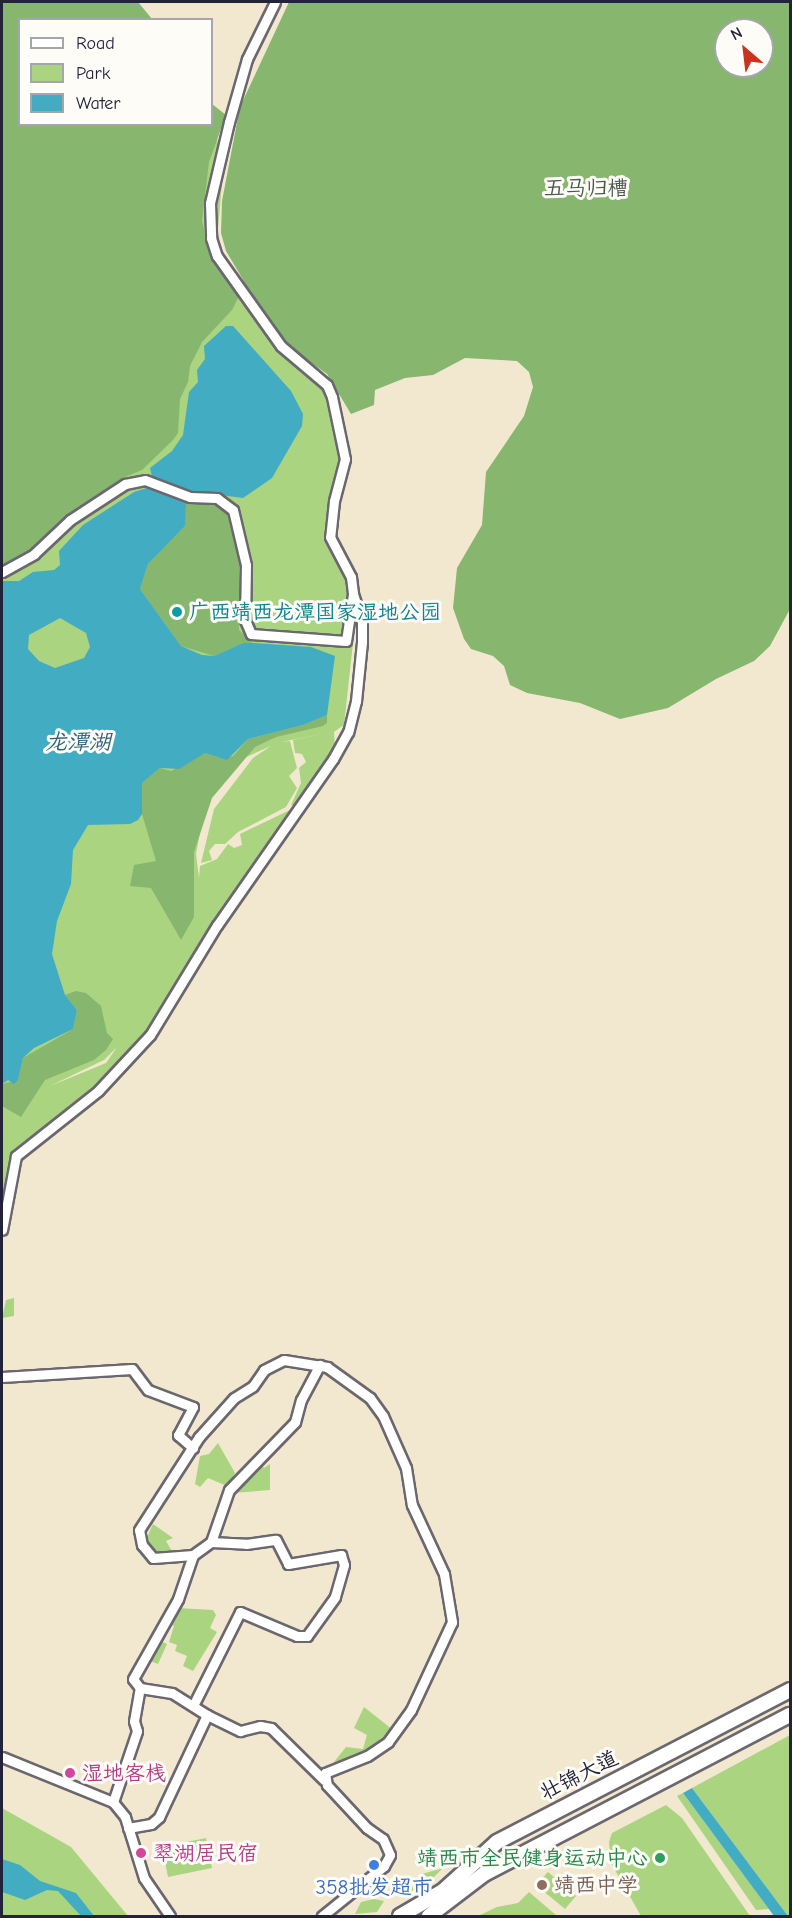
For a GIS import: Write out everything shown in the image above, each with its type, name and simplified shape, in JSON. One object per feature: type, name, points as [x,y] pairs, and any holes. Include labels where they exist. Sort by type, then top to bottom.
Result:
[{"type":"main road","name":"壮锦大道","points":[[400,1917],[443,1892],[497,1842],[790,1690]]},
{"type":"main road","points":[[429,1917],[484,1874],[790,1715]]},
{"type":"street","points":[[2,1230],[16,1156],[98,1091],[150,1035],[217,925],[343,741],[360,677],[362,621],[353,594],[351,577],[330,537],[334,501],[345,459],[332,397],[327,386],[281,346],[217,256],[211,238],[210,203],[220,152],[247,59],[275,2]]},
{"type":"street","points":[[2,572],[34,554],[70,520],[125,484],[139,480],[151,482],[190,497],[217,498],[235,514],[248,580],[245,620],[251,634],[346,641],[353,594]]},
{"type":"street","points":[[320,1365],[301,1400],[295,1422],[229,1490],[211,1542],[193,1555],[153,1558],[138,1533],[168,1479],[231,1400],[251,1388],[268,1367],[284,1360],[320,1365],[351,1381],[383,1416],[406,1468],[412,1505],[444,1574],[452,1613],[446,1641],[394,1735],[375,1752],[328,1769],[324,1780]]},
{"type":"street","points":[[2,1377],[132,1369],[148,1390],[193,1407],[194,1412],[178,1435],[193,1448]]},
{"type":"street","points":[[194,1704],[239,1614],[247,1612],[267,1624],[304,1637],[333,1601],[344,1565],[343,1557],[335,1554],[288,1564],[276,1540],[246,1544],[211,1542]]},
{"type":"street","points":[[193,1555],[178,1599],[136,1672],[134,1682],[140,1688],[166,1691],[194,1704],[207,1715],[240,1731],[260,1726],[272,1728],[324,1780],[363,1824],[383,1839],[390,1855],[384,1866],[322,1917]]},
{"type":"street","points":[[113,1802],[136,1735],[134,1721],[140,1688]]},
{"type":"street","points":[[128,1828],[151,1824],[159,1816],[207,1715]]},
{"type":"street","points":[[2,1757],[113,1802],[128,1828],[144,1878],[170,1917]]},
{"type":"green space","name":"广西靖西龙潭国家湿地公园","points":[[2,2],[138,2],[148,18],[18,18],[18,126],[213,126],[223,172],[218,229],[220,263],[247,298],[281,315],[322,383],[351,449],[330,543],[346,576],[354,634],[344,725],[334,732],[335,747],[295,806],[291,805],[301,783],[299,768],[306,762],[302,754],[295,753],[293,740],[327,733],[281,742],[290,741],[297,768],[289,776],[297,788],[286,807],[238,832],[225,844],[215,844],[209,851],[212,860],[201,863],[214,809],[253,758],[271,746],[226,766],[204,811],[196,854],[199,878],[200,866],[217,859],[228,844],[234,848],[242,845],[240,834],[292,809],[204,936],[144,1033],[104,1078],[18,1147],[2,1202]],"holes":[[[117,1047],[106,1063],[50,1086],[104,1060]]]},
{"type":"green space","points":[[2,2],[138,2],[151,18],[18,18],[18,126],[213,126],[213,105],[226,115],[209,162],[202,221],[212,258],[239,296],[232,310],[202,342],[190,366],[188,382],[180,399],[178,433],[173,440],[142,470],[125,477],[67,515],[29,551],[2,566]]},
{"type":"green space","name":"五马归槽","points":[[289,2],[790,2],[790,609],[770,646],[754,661],[716,679],[668,708],[620,719],[580,703],[527,693],[510,685],[504,666],[493,656],[471,649],[464,639],[453,608],[457,568],[482,525],[486,472],[524,416],[533,387],[529,372],[517,361],[465,358],[433,375],[405,378],[375,390],[374,405],[351,414],[327,374],[288,346],[251,293],[226,251],[221,233],[222,201],[240,107]]},
{"type":"green space","points":[[185,501],[220,504],[227,509],[240,559],[239,630],[253,643],[243,643],[214,656],[181,646],[140,589],[148,564],[185,526]]},
{"type":"green space","points":[[327,715],[327,723],[323,726],[276,737],[255,747],[212,798],[194,852],[194,917],[181,940],[151,888],[130,886],[134,865],[156,861],[142,814],[142,783],[160,768],[171,771],[205,753],[221,758],[233,756],[248,739],[303,725]]},
{"type":"green space","points":[[76,991],[86,993],[101,1006],[107,1033],[113,1039],[106,1050],[94,1060],[45,1080],[21,1117],[2,1106],[2,1084],[18,1080],[23,1058],[73,1029],[77,1010],[65,995]]},
{"type":"green space","points":[[14,1298],[14,1316],[2,1318],[6,1300]]},
{"type":"green space","points":[[218,1443],[235,1473],[227,1486],[208,1478],[200,1487],[195,1484],[200,1456],[209,1454]]},
{"type":"green space","points":[[260,1462],[264,1468],[270,1464],[270,1490],[233,1493]]},
{"type":"green space","points":[[153,1524],[173,1538],[166,1541],[174,1555],[155,1555],[145,1542]]},
{"type":"green space","points":[[178,1608],[213,1610],[216,1615],[210,1628],[217,1632],[193,1671],[183,1666],[187,1656],[175,1651],[177,1645],[169,1642],[174,1626],[167,1623]]},
{"type":"green space","points":[[158,1640],[167,1644],[158,1664],[147,1660]]},
{"type":"green space","points":[[364,1707],[393,1730],[352,1760],[334,1762],[346,1747],[363,1749],[367,1735],[354,1728]]},
{"type":"green space","points":[[790,1735],[790,1916],[788,1916],[692,1788]]},
{"type":"green space","points":[[683,1793],[769,1909],[756,1910],[677,1796]]},
{"type":"green space","name":"靖西市全民健身运动中心","points":[[666,1805],[682,1818],[750,1916],[641,1916],[611,1863],[609,1842],[612,1833]]},
{"type":"green space","points":[[2,1808],[71,1847],[128,1916],[2,1916]]},
{"type":"green space","points":[[206,1838],[212,1868],[168,1877],[162,1847]]},
{"type":"green space","points":[[443,1868],[433,1878],[407,1895],[422,1874]]},
{"type":"green space","points":[[548,1872],[576,1896],[565,1909],[536,1885]]},
{"type":"green space","points":[[529,1892],[557,1916],[478,1916],[497,1907],[518,1903]]},
{"type":"green space","points":[[374,1899],[384,1901],[377,1912],[355,1914],[361,1902]]},
{"type":"water","name":"龙潭湖","points":[[226,326],[233,326],[291,391],[303,414],[302,426],[272,478],[243,498],[191,491],[186,496],[185,526],[148,564],[140,589],[181,646],[202,655],[214,656],[243,643],[253,643],[311,647],[335,656],[327,715],[303,725],[248,739],[227,760],[205,753],[179,769],[160,768],[142,783],[142,814],[138,820],[130,824],[88,825],[73,850],[71,884],[57,921],[52,954],[65,995],[77,1010],[73,1029],[34,1048],[23,1058],[18,1080],[14,1084],[8,1080],[2,1084],[2,581],[19,581],[33,572],[54,570],[60,565],[59,551],[83,525],[134,492],[150,487],[153,481],[150,468],[172,451],[183,435],[189,392],[198,382],[197,370],[205,359],[204,346]],"holes":[[[60,618],[86,633],[90,647],[84,658],[55,668],[39,661],[28,649],[29,635]]]},
{"type":"water","points":[[692,1788],[788,1916],[774,1916],[683,1793]]},
{"type":"water","points":[[2,1859],[20,1865],[40,1881],[76,1893],[94,1916],[81,1916],[58,1891],[47,1890],[25,1900],[2,1892]]},
{"type":"place","name":"广西靖西龙潭国家湿地公园","points":[[177,612]]},
{"type":"place","name":"湿地客栈","points":[[70,1773]]},
{"type":"place","name":"翠湖居民宿","points":[[141,1853]]},
{"type":"place","name":"靖西市全民健身运动中心","points":[[660,1858]]},
{"type":"place","name":"358批发超市","points":[[374,1865]]},
{"type":"place","name":"靖西中学","points":[[542,1885]]}]
